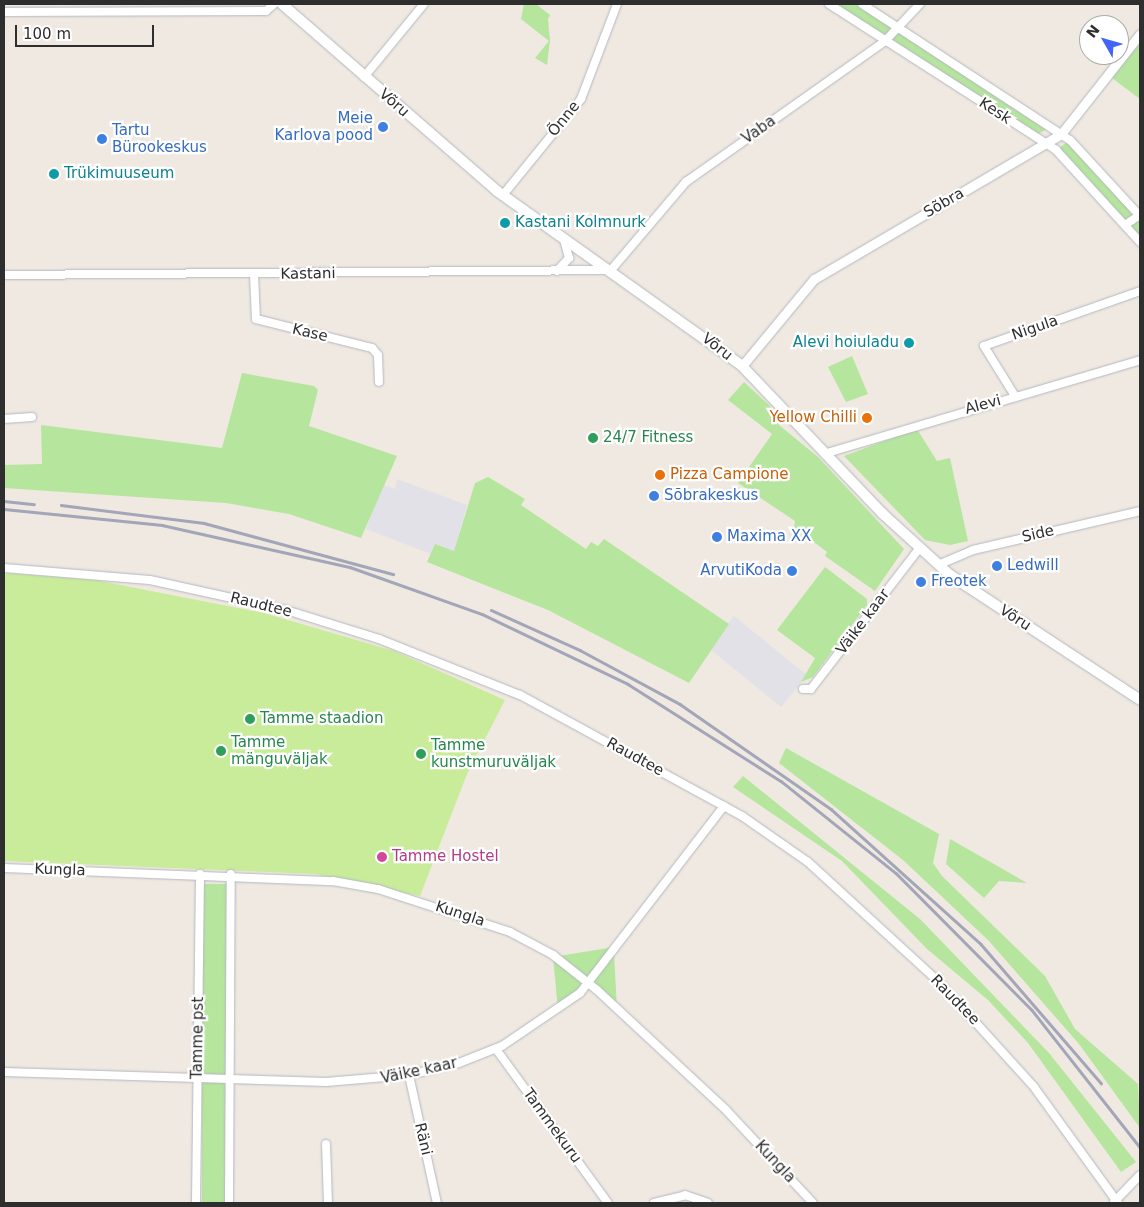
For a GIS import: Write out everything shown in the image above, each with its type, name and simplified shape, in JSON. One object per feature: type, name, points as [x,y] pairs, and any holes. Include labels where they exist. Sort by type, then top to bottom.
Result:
[{"type":"main road","name":"Võru","points":[[282,4],[502,195],[611,270],[742,366],[919,549],[938,565],[1140,700]]},
{"type":"street","points":[[4,12],[266,11],[274,4]]},
{"type":"street","points":[[364,77],[424,4]]},
{"type":"street","name":"Õnne","points":[[502,195],[581,99],[617,4]]},
{"type":"street","name":"Kesk","points":[[828,4],[1046,143],[1140,242]]},
{"type":"street","name":"Kesk","points":[[862,4],[1061,134],[1140,215]]},
{"type":"street","name":"Vaba","points":[[611,270],[686,182],[885,40],[900,28],[920,4]]},
{"type":"street","name":"Sõbra","points":[[742,366],[814,279],[1061,134],[1140,34]]},
{"type":"street","points":[[1125,225],[1140,215]]},
{"type":"street","points":[[557,271],[570,258],[562,238]]},
{"type":"street","name":"Kastani","points":[[4,275],[611,270]]},
{"type":"street","name":"Kase","points":[[254,274],[256,319],[372,348],[378,355],[379,382]]},
{"type":"street","name":"Nigula","points":[[1016,396],[984,346],[1140,291]]},
{"type":"street","name":"Alevi","points":[[827,452],[1140,360]]},
{"type":"street","points":[[4,419],[32,417]]},
{"type":"street","name":"Side","points":[[938,565],[973,550],[1140,511]]},
{"type":"street","name":"Väike kaar","points":[[803,689],[812,689],[919,549]]},
{"type":"street","name":"Raudtee","points":[[4,568],[150,580],[278,608],[379,639],[520,695],[724,806],[808,862],[925,967],[1034,1087],[1116,1202]]},
{"type":"street","name":"Väike kaar","points":[[4,1072],[326,1082],[409,1075],[496,1049],[589,984],[724,806]]},
{"type":"street","name":"Kungla","points":[[4,868],[231,874],[334,881],[469,916],[553,954],[589,984],[726,1110],[813,1203]]},
{"type":"street","name":"Tamme pst","points":[[196,1203],[200,874]]},
{"type":"street","name":"Tamme pst","points":[[228,1203],[231,874]]},
{"type":"street","name":"Tammekuru","points":[[496,1049],[608,1203]]},
{"type":"street","name":"Räni","points":[[409,1075],[437,1203]]},
{"type":"street","points":[[326,1144],[328,1203]]},
{"type":"street","points":[[1116,1202],[1140,1175]]},
{"type":"street","points":[[654,1203],[684,1195],[708,1203]]},
{"type":"shaded area","points":[[397,479],[467,505],[454,552],[435,544],[431,554],[366,529],[381,484],[395,489]]},
{"type":"shaded area","points":[[734,616],[807,675],[781,707],[708,648]]},
{"type":"green space","points":[[524,4],[536,4],[550,15],[548,19],[550,40],[547,65],[535,58],[549,41],[521,19]]},
{"type":"green space","points":[[829,4],[862,4],[1051,127],[1034,136]]},
{"type":"green space","points":[[1140,34],[1140,99],[1108,75],[1116,65],[1129,65],[1129,48]]},
{"type":"green space","points":[[1070,140],[1140,216],[1140,242],[1056,150]]},
{"type":"green space","points":[[852,356],[868,394],[846,402],[828,367]]},
{"type":"green space","points":[[242,373],[314,386],[318,390],[309,426],[397,456],[361,538],[289,514],[226,503],[4,488],[4,465],[42,464],[41,425],[222,448]]},
{"type":"green space","points":[[744,382],[770,406],[779,425],[818,457],[904,549],[875,591],[825,556],[827,552],[794,527],[795,521],[738,483],[772,434],[728,400]]},
{"type":"green space","points":[[917,429],[937,461],[950,458],[968,541],[950,545],[925,540],[844,456]]},
{"type":"green space","points":[[488,477],[525,499],[521,505],[586,549],[591,542],[598,546],[604,539],[729,624],[689,683],[548,610],[427,562],[435,544],[454,551],[475,483]]},
{"type":"green space","points":[[825,567],[867,599],[867,605],[813,677],[801,682],[815,658],[777,630]]},
{"type":"green space","name":"Tamme staadion","points":[[7,573],[95,580],[264,613],[394,651],[505,700],[467,774],[420,896],[315,874],[4,861],[4,577]]},
{"type":"green space","points":[[786,748],[939,834],[933,863],[942,876],[1045,976],[1075,1029],[1138,1084],[1140,1128],[1079,1044],[989,941],[903,860],[779,763]]},
{"type":"green space","points":[[743,776],[920,919],[1049,1053],[1136,1162],[1121,1172],[1028,1043],[988,1000],[927,949],[842,861],[733,787]]},
{"type":"green space","points":[[950,839],[1027,883],[999,881],[984,898],[946,864]]},
{"type":"green space","points":[[202,884],[229,884],[229,1203],[202,1203]]},
{"type":"green space","points":[[620,946],[614,953],[617,1009],[590,984],[558,1010],[553,957]]},
{"type":"railway","points":[[4,501],[34,504]]},
{"type":"railway","points":[[61,505],[204,523],[393,574]]},
{"type":"railway","points":[[4,509],[162,525],[350,567],[482,614],[628,684],[781,781],[896,873],[1032,1010],[1140,1147]]},
{"type":"railway","points":[[491,610],[580,650],[680,704],[831,809],[981,944],[1101,1083]]},
{"type":"place","name":"Meie Karlova pood","points":[[383,127]]},
{"type":"place","name":"Tartu Bürookeskus","points":[[102,139]]},
{"type":"place","name":"Trükimuuseum","points":[[54,174]]},
{"type":"place","name":"Kastani Kolmnurk","points":[[505,223]]},
{"type":"place","name":"Alevi hoiuladu","points":[[909,343]]},
{"type":"place","name":"Yellow Chilli","points":[[867,418]]},
{"type":"place","name":"24/7 Fitness","points":[[593,438]]},
{"type":"place","name":"Pizza Campione","points":[[660,475]]},
{"type":"place","name":"Sõbrakeskus","points":[[654,496]]},
{"type":"place","name":"Maxima XX","points":[[717,537]]},
{"type":"place","name":"Ledwill","points":[[997,566]]},
{"type":"place","name":"ArvutiKoda","points":[[792,571]]},
{"type":"place","name":"Freotek","points":[[921,582]]},
{"type":"place","name":"Tamme staadion","points":[[250,719]]},
{"type":"place","name":"Tamme mänguväljak","points":[[221,751]]},
{"type":"place","name":"Tamme kunstmuruväljak","points":[[421,754]]},
{"type":"place","name":"Tamme Hostel","points":[[382,857]]}]
